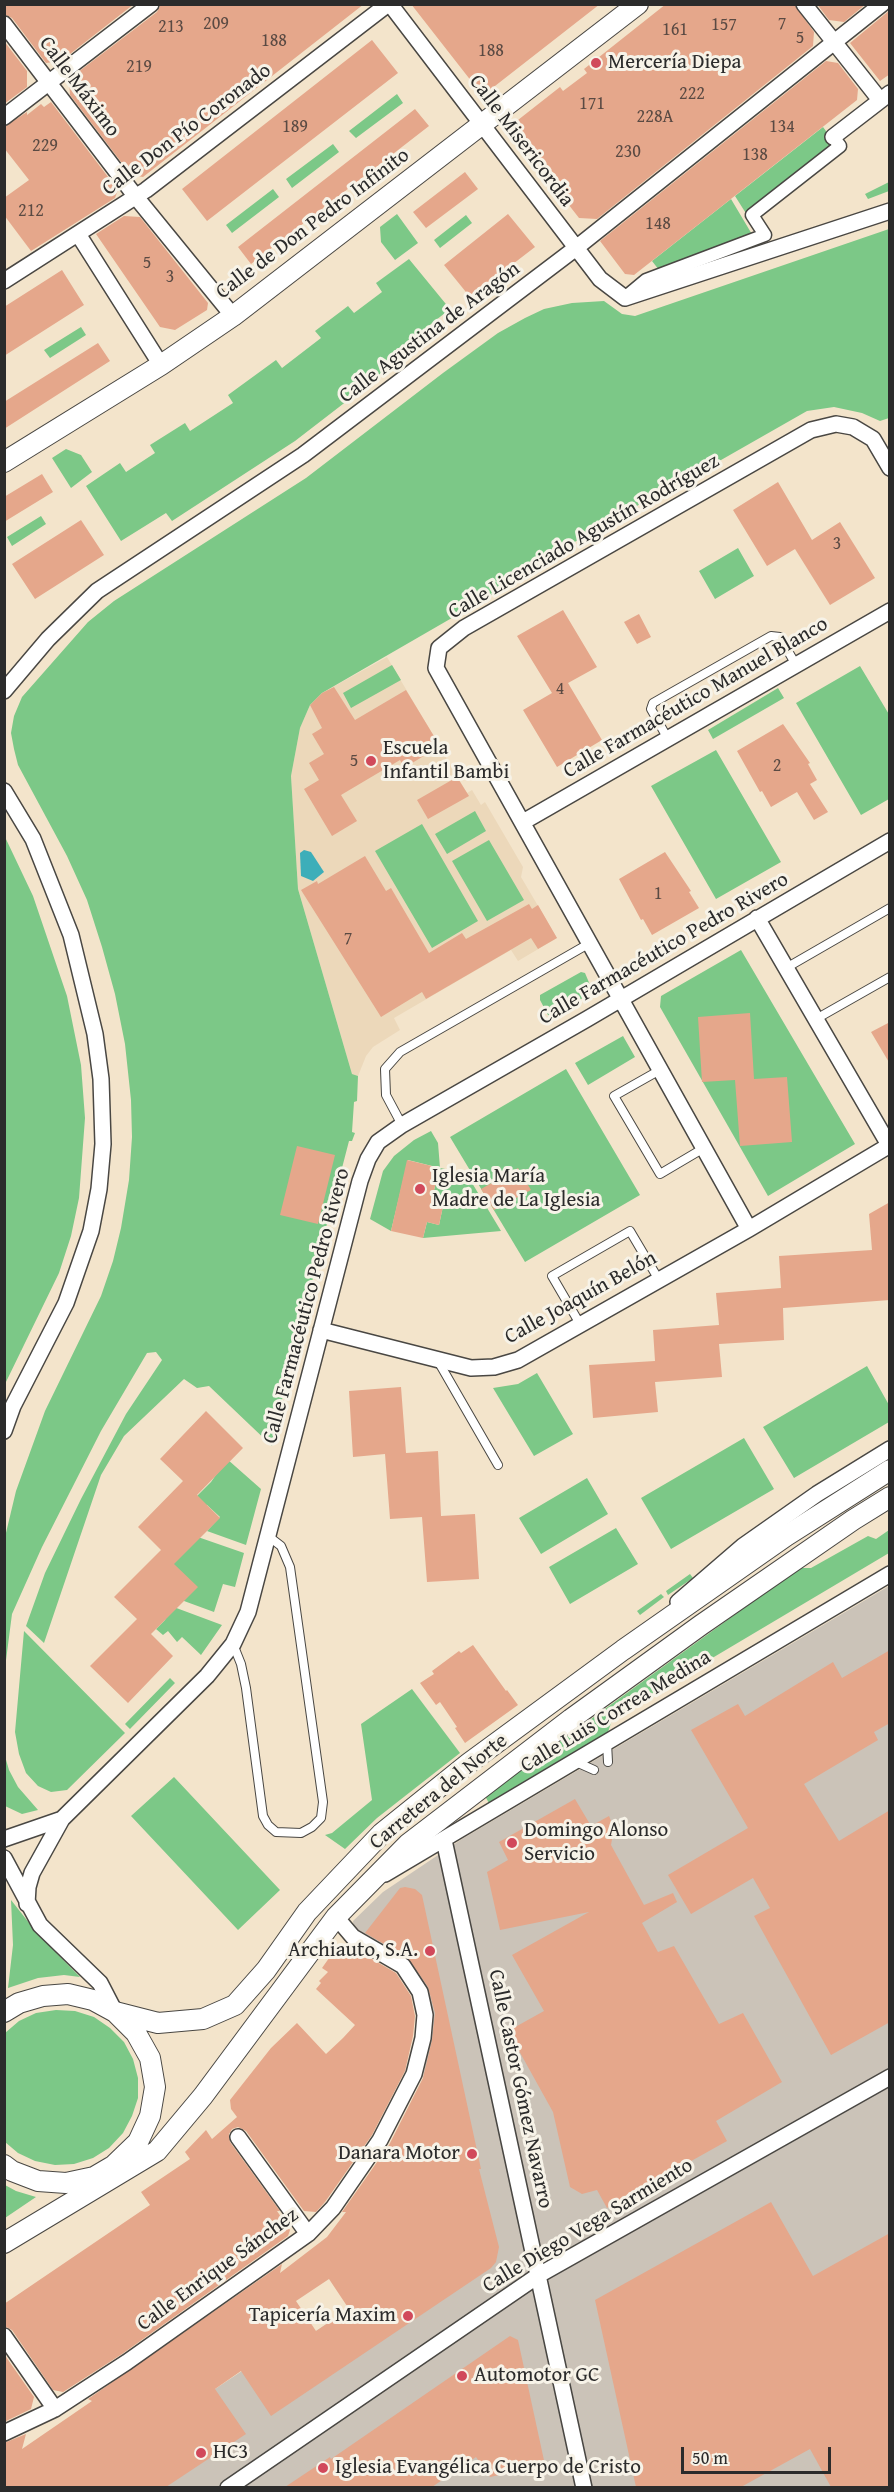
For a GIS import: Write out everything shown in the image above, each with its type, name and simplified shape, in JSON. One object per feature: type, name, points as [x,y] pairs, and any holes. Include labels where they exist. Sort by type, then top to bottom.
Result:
[{"type":"street","points":[[4,117],[151,4]]},
{"type":"street","name":"Calle Misericordia","points":[[389,4],[600,279],[625,298]]},
{"type":"street","name":"Calle Don Pío Coronado","points":[[4,282],[136,196],[389,4]]},
{"type":"street","name":"Calle de Don Pedro Infinito","points":[[4,462],[161,365],[233,316],[638,4]]},
{"type":"street","points":[[625,298],[646,280],[765,235],[752,215],[840,146],[833,137],[885,96],[834,42],[804,4]]},
{"type":"street","name":"Calle Agustina de Aragón","points":[[4,692],[48,639],[98,591],[303,455],[576,248],[882,4]]},
{"type":"street","name":"Calle Máximo","points":[[4,24],[136,196],[233,316]]},
{"type":"street","points":[[625,298],[890,211]]},
{"type":"street","points":[[78,234],[161,365]]},
{"type":"street","name":"Calle Licenciado Agustín Rodríguez","points":[[621,999],[436,668],[439,648],[464,628],[811,429],[836,424],[853,427],[873,439],[890,468]]},
{"type":"street","name":"Calle Farmacéutico Manuel Blanco","points":[[523,822],[890,611]]},
{"type":"street","points":[[4,791],[33,839],[71,935],[95,1034],[101,1079],[104,1144],[91,1231],[66,1303],[13,1406],[4,1431]]},
{"type":"street","name":"Calle Farmacéutico Pedro Rivero","points":[[27,1904],[32,1873],[62,1820],[207,1676],[233,1644],[248,1612],[360,1181],[378,1142],[402,1125],[890,841]]},
{"type":"street","name":"Calle Joaquín Belón","points":[[321,1330],[471,1368],[494,1367],[518,1360],[749,1229],[889,1145],[757,918]]},
{"type":"street","points":[[621,999],[749,1229]]},
{"type":"street","name":"Carretera del Norte","points":[[623,1650],[743,1546],[817,1494],[890,1449]]},
{"type":"street","name":"Carretera del Norte","points":[[116,2012],[158,2023],[203,2019],[235,2005],[266,1970],[306,1912],[382,1833],[469,1763],[623,1650],[786,1536],[890,1470]]},
{"type":"street","name":"Carretera del Norte","points":[[4,2243],[56,2214],[157,2151],[186,2117],[336,1917],[415,1838],[561,1726],[701,1625],[890,1497]]},
{"type":"street","name":"Calle Luis Correa Medina","points":[[365,1887],[890,1574]]},
{"type":"street","name":"Calle Farmacéutico Pedro Rivero","points":[[4,1839],[62,1820]]},
{"type":"street","name":"Calle Farmacéutico Pedro Rivero","points":[[4,1826],[28,1830]]},
{"type":"street","name":"Calle Castor Gómez Navarro","points":[[444,1840],[584,2487]]},
{"type":"street","points":[[4,1858],[40,1925],[100,1983],[116,2012],[136,2033],[150,2058],[155,2087],[150,2116],[138,2142],[118,2163]]},
{"type":"street","name":"Calle Enrique Sánchez","points":[[4,2433],[55,2409],[208,2306],[308,2234],[333,2208],[380,2140],[414,2074],[426,2015],[420,1992],[403,1966],[353,1937],[336,1917]]},
{"type":"street","points":[[4,2012],[19,2003],[43,1996],[68,1995],[93,2000],[116,2012]]},
{"type":"street","name":"Calle Diego Vega Sarmiento","points":[[228,2487],[539,2275],[890,2077]]},
{"type":"street","points":[[4,2165],[12,2171],[38,2181],[66,2183],[94,2177],[186,2117]]},
{"type":"street","points":[[238,2138],[308,2234]]},
{"type":"street","name":"Carretera del Norte","points":[[56,2214],[118,2163]]},
{"type":"street","points":[[4,2336],[55,2409]]},
{"type":"lane","points":[[668,738],[651,710],[653,703],[663,697],[771,636],[780,637],[796,665]]},
{"type":"lane","points":[[786,968],[890,908]]},
{"type":"lane","points":[[402,1125],[386,1095],[386,1069],[400,1052],[590,943]]},
{"type":"lane","points":[[816,1019],[890,976]]},
{"type":"lane","points":[[660,1070],[614,1096],[660,1174],[704,1148]]},
{"type":"lane","points":[[580,1324],[552,1276],[630,1231],[659,1280]]},
{"type":"lane","points":[[437,1360],[498,1466]]},
{"type":"lane","points":[[233,1644],[241,1664],[246,1688],[263,1815],[268,1825],[276,1832],[301,1833],[321,1818],[323,1802],[290,1567],[281,1546],[268,1536]]},
{"type":"lane","points":[[607,1742],[608,1762]]},
{"type":"lane","points":[[575,1761],[594,1770]]},
{"type":"shaded area","points":[[387,657],[467,793],[472,790],[481,805],[485,802],[523,867],[521,877],[557,938],[518,961],[511,950],[394,1018],[400,1030],[373,1047],[366,1056],[358,1076],[352,1074],[298,889],[291,776],[300,728],[310,705],[322,693]]},
{"type":"shaded area","points":[[889,1586],[889,2487],[47,2488],[207,2377],[215,2389],[248,2367],[298,2343],[349,2309],[424,2083],[433,2027],[431,2005],[424,1986],[354,1930],[353,1921],[383,1892],[462,1839]]},
{"type":"green space","points":[[397,94],[403,103],[356,138],[349,131]]},
{"type":"green space","points":[[823,127],[840,150],[759,214],[769,230],[759,234],[735,196]]},
{"type":"green space","points":[[333,144],[339,152],[292,188],[286,179]]},
{"type":"green space","points":[[889,182],[889,191],[868,199],[865,194]]},
{"type":"green space","points":[[273,189],[279,197],[232,233],[226,225]]},
{"type":"green space","points":[[731,199],[753,236],[659,270],[652,261]]},
{"type":"green space","points":[[397,214],[418,243],[395,260],[381,242],[380,227]]},
{"type":"green space","points":[[466,215],[472,223],[440,248],[434,240]]},
{"type":"green space","points":[[889,229],[889,418],[880,421],[862,413],[834,407],[807,411],[700,472],[698,470],[664,490],[665,492],[659,496],[657,494],[625,513],[626,516],[620,520],[617,517],[585,536],[587,539],[580,543],[578,540],[545,559],[547,563],[322,693],[310,705],[300,728],[291,776],[298,889],[352,1074],[358,1076],[357,1101],[354,1102],[352,1132],[355,1133],[352,1141],[349,1141],[342,1168],[344,1169],[342,1179],[339,1179],[332,1206],[335,1208],[333,1215],[329,1215],[322,1245],[325,1246],[323,1254],[319,1254],[312,1282],[315,1283],[300,1342],[296,1341],[295,1364],[291,1364],[282,1409],[279,1409],[276,1423],[279,1424],[272,1446],[209,1386],[197,1388],[184,1379],[124,1436],[101,1475],[44,1643],[26,1626],[45,1573],[81,1499],[126,1414],[162,1360],[156,1352],[147,1353],[101,1431],[42,1547],[12,1614],[5,1668],[5,1537],[16,1491],[45,1411],[101,1296],[113,1261],[129,1180],[132,1137],[125,1044],[115,994],[102,947],[87,900],[67,856],[18,765],[14,749],[11,733],[14,716],[22,697],[88,622],[114,601],[306,478],[443,373],[498,333],[525,318],[544,309],[572,303],[604,301],[622,314],[635,316]]},
{"type":"green space","points":[[409,259],[450,309],[407,343],[413,350],[295,441],[172,521],[166,513],[121,541],[86,486],[120,463],[126,472],[155,453],[150,445],[185,423],[190,431],[233,403],[228,395],[276,360],[282,368],[321,338],[315,331],[348,306],[354,313],[382,292],[376,283]]},
{"type":"green space","points":[[81,327],[86,335],[50,358],[44,350]]},
{"type":"green space","points":[[66,449],[81,455],[92,472],[71,488],[52,458]]},
{"type":"green space","points":[[41,516],[46,524],[12,546],[7,537]]},
{"type":"green space","points":[[738,548],[754,576],[715,599],[699,571]]},
{"type":"green space","points":[[392,665],[401,680],[351,708],[343,693]]},
{"type":"green space","points":[[860,666],[890,716],[889,799],[861,815],[796,703]]},
{"type":"green space","points":[[778,688],[784,698],[713,739],[708,730]]},
{"type":"green space","points":[[716,750],[781,862],[716,899],[651,786]]},
{"type":"green space","points":[[475,811],[486,831],[447,854],[435,834]]},
{"type":"green space","points":[[422,824],[478,921],[432,948],[375,851]]},
{"type":"green space","points":[[5,837],[33,896],[67,996],[81,1065],[85,1118],[79,1198],[71,1236],[59,1273],[5,1384]]},
{"type":"green space","points":[[489,840],[524,900],[487,921],[452,861]]},
{"type":"green space","points":[[741,950],[855,1144],[768,1196],[660,1007],[661,996]]},
{"type":"green space","points":[[581,972],[585,973],[593,992],[552,1016],[548,1015],[540,1000],[540,995]]},
{"type":"green space","points":[[623,1036],[635,1057],[588,1085],[575,1063]]},
{"type":"green space","points":[[566,1069],[640,1195],[525,1262],[450,1137]]},
{"type":"green space","points":[[431,1131],[438,1143],[440,1168],[408,1160],[391,1231],[370,1219],[383,1171],[394,1156],[414,1140]]},
{"type":"green space","points":[[440,1168],[466,1173],[501,1231],[423,1238],[427,1222],[439,1225],[445,1197],[433,1194]]},
{"type":"green space","points":[[867,1366],[889,1405],[889,1422],[794,1478],[763,1427]]},
{"type":"green space","points":[[537,1373],[573,1434],[534,1456],[493,1388],[518,1384]]},
{"type":"green space","points":[[744,1438],[774,1489],[671,1549],[641,1498]]},
{"type":"green space","points":[[227,1459],[261,1489],[246,1545],[207,1531],[220,1517],[207,1505],[190,1503],[211,1482]]},
{"type":"green space","points":[[587,1478],[608,1514],[541,1554],[519,1518]]},
{"type":"green space","points":[[616,1528],[638,1564],[570,1604],[549,1567]]},
{"type":"green space","points":[[889,1530],[889,1553],[613,1717],[607,1735],[490,1805],[485,1796],[799,1568],[811,1568],[868,1536],[876,1539]]},
{"type":"green space","points":[[195,1536],[244,1553],[235,1587],[223,1584],[214,1612],[184,1601],[166,1572]]},
{"type":"green space","points":[[690,1574],[693,1578],[668,1595],[666,1591]]},
{"type":"green space","points":[[661,1594],[664,1597],[640,1615],[637,1611]]},
{"type":"green space","points":[[171,1606],[222,1625],[201,1655],[182,1637],[177,1642],[168,1631],[163,1635],[156,1629],[165,1620]]},
{"type":"green space","points":[[24,1631],[125,1733],[67,1790],[51,1792],[38,1786],[26,1773],[19,1754],[15,1732]]},
{"type":"green space","points":[[170,1678],[175,1683],[130,1729],[125,1724]]},
{"type":"green space","points":[[412,1689],[460,1753],[377,1818],[345,1849],[325,1835],[332,1833],[372,1800],[361,1724]]},
{"type":"green space","points":[[4,1753],[9,1770],[18,1787],[38,1810],[22,1814],[5,1806]]},
{"type":"green space","points":[[174,1777],[280,1890],[238,1930],[131,1816]]},
{"type":"green space","points":[[11,1900],[37,1933],[80,1977],[64,1975],[38,1978],[8,1988],[13,1945]]},
{"type":"green space","points":[[56,2010],[75,2011],[94,2017],[110,2028],[124,2042],[133,2059],[138,2078],[138,2098],[123,2133],[109,2148],[93,2158],[74,2164],[55,2165],[35,2161],[18,2153],[5,2142],[5,2033],[19,2021],[36,2013]]},
{"type":"green space","points":[[5,2185],[16,2191],[36,2197],[5,2218]]},
{"type":"water","points":[[304,850],[311,852],[324,872],[313,881],[301,876],[300,853]]},
{"type":"building","points":[[4,4],[134,4],[61,61],[46,63],[12,18],[4,14]]},
{"type":"building","points":[[161,4],[364,4],[143,177],[131,175],[70,95],[69,79],[157,12]]},
{"type":"building","points":[[411,4],[600,4],[486,93],[479,91]]},
{"type":"building","points":[[666,4],[794,4],[814,32],[813,46],[597,219],[579,218],[516,137],[518,120],[560,87],[563,91],[587,73],[584,69]]},
{"type":"building","points":[[817,4],[866,4],[844,22],[829,20]]},
{"type":"building","points":[[890,10],[890,74],[880,81],[850,43]]},
{"type":"building","points":[[372,40],[398,73],[207,221],[182,189]]},
{"type":"building","points":[[4,41],[27,71],[27,87],[4,104]]},
{"type":"building","points":[[826,61],[838,63],[858,89],[857,100],[634,275],[625,274],[600,241]]},
{"type":"building","points":[[51,102],[118,190],[115,198],[31,251],[4,215],[4,198],[29,180],[4,148],[4,127],[27,112],[27,115],[41,104],[44,107]]},
{"type":"building","points":[[415,109],[429,126],[251,264],[238,247]]},
{"type":"building","points":[[465,172],[478,189],[426,228],[413,212]]},
{"type":"building","points":[[508,214],[535,247],[470,297],[444,265]]},
{"type":"building","points":[[124,216],[140,217],[208,303],[207,310],[175,330],[160,327],[96,234]]},
{"type":"building","points":[[62,270],[84,305],[4,356],[4,307]]},
{"type":"building","points":[[98,343],[110,361],[4,429],[4,402]]},
{"type":"building","points":[[42,474],[53,492],[4,522],[4,497]]},
{"type":"building","points":[[778,482],[812,540],[840,522],[875,578],[830,605],[795,549],[767,566],[733,510]]},
{"type":"building","points":[[81,520],[104,555],[35,599],[12,564]]},
{"type":"building","points":[[563,610],[597,667],[568,683],[602,740],[557,767],[523,710],[552,693],[517,636]]},
{"type":"building","points":[[639,614],[651,637],[637,644],[624,622]]},
{"type":"building","points":[[334,687],[355,720],[406,690],[440,746],[404,768],[400,760],[341,795],[357,821],[332,836],[304,789],[319,780],[309,763],[324,754],[312,734],[322,728],[310,705],[322,693]]},
{"type":"building","points":[[783,724],[810,763],[808,764],[817,780],[810,784],[828,812],[814,820],[797,792],[771,807],[737,751]]},
{"type":"building","points":[[457,777],[469,796],[428,819],[417,800]]},
{"type":"building","points":[[665,852],[691,891],[689,892],[699,908],[652,935],[643,919],[641,920],[619,879]]},
{"type":"building","points":[[365,856],[386,891],[391,888],[429,953],[462,933],[466,939],[529,904],[532,909],[538,905],[557,938],[538,949],[531,938],[426,999],[422,992],[381,1017],[301,890],[317,881],[318,884]]},
{"type":"building","points":[[750,1013],[754,1079],[787,1077],[792,1142],[740,1146],[735,1080],[702,1082],[698,1017]]},
{"type":"building","points":[[890,1022],[890,1064],[871,1032]]},
{"type":"building","points":[[297,1146],[335,1155],[318,1224],[280,1215]]},
{"type":"building","points":[[407,1160],[440,1168],[433,1194],[445,1197],[439,1225],[427,1222],[423,1238],[391,1231]]},
{"type":"building","points":[[518,1168],[531,1190],[494,1210],[481,1189]]},
{"type":"building","points":[[890,1202],[890,1300],[783,1308],[784,1340],[719,1344],[722,1377],[655,1382],[658,1412],[593,1418],[589,1365],[655,1361],[653,1330],[719,1325],[716,1293],[781,1288],[779,1256],[872,1250],[869,1214]]},
{"type":"building","points":[[401,1387],[406,1453],[438,1451],[441,1516],[475,1514],[479,1579],[427,1582],[422,1517],[390,1519],[385,1454],[353,1457],[349,1391]]},
{"type":"building","points":[[206,1411],[243,1448],[197,1495],[220,1518],[174,1564],[198,1587],[151,1634],[173,1656],[128,1703],[90,1666],[137,1619],[114,1597],[161,1550],[138,1527],[183,1481],[160,1459]]},
{"type":"building","points":[[473,1645],[518,1705],[465,1743],[440,1702],[436,1705],[420,1683],[434,1674],[432,1671],[459,1651],[461,1653]]},
{"type":"building","points":[[890,1650],[890,1723],[874,1732],[878,1740],[804,1784],[839,1841],[890,1810],[890,2022],[831,2055],[754,1916],[770,1908],[753,1878],[691,1914],[668,1875],[748,1828],[691,1730],[738,1704],[745,1716],[833,1662],[842,1678]]},
{"type":"building","points":[[575,1799],[591,1826],[609,1816],[614,1828],[611,1845],[644,1905],[673,1893],[677,1902],[642,1923],[658,1952],[674,1946],[719,2024],[743,2013],[782,2082],[716,2121],[727,2141],[607,2208],[597,2190],[582,2194],[570,2187],[553,2112],[508,2031],[544,2011],[512,1955],[589,1912],[500,1930],[487,1872],[508,1860],[499,1842]]},
{"type":"building","points":[[400,1888],[415,1889],[422,1895],[481,2169],[479,2169],[499,2247],[496,2262],[491,2268],[271,2416],[241,2371],[215,2389],[246,2434],[166,2487],[4,2487],[4,2443],[26,2434],[22,2449],[92,2401],[88,2399],[282,2264],[280,2273],[327,2237],[346,2212],[342,2212],[389,2145],[423,2078],[432,2040],[435,2013],[428,1987],[408,1958],[365,1933]],"holes":[[[329,2279],[349,2309],[316,2331],[296,2301]]]},
{"type":"building","points":[[339,1944],[351,1951],[353,1948],[396,1973],[411,1996],[415,2016],[405,2071],[372,2135],[316,2212],[304,2211],[246,2131],[238,2127],[232,2129],[229,2134],[230,2142],[280,2211],[277,2211],[290,2230],[288,2236],[122,2354],[63,2392],[53,2390],[12,2330],[4,2326],[4,2304],[150,2205],[141,2192],[190,2159],[185,2152],[206,2130],[212,2139],[237,2117],[231,2109],[230,2100],[271,2048],[297,2023],[326,2054],[343,2038],[355,2025],[316,1989],[321,1983],[319,1981],[328,1972],[322,1968]]},
{"type":"building","points":[[771,2202],[813,2276],[890,2233],[890,2487],[831,2487],[810,2449],[741,2487],[636,2487],[595,2300]]},
{"type":"building","points":[[510,2336],[518,2340],[545,2465],[490,2477],[476,2457],[432,2487],[285,2487],[330,2457],[331,2459]]},
{"type":"building","points":[[4,2354],[34,2397],[31,2409],[4,2422]]},
{"type":"place","name":"Mercería Diepa","points":[[596,63]]},
{"type":"place","name":"Escuela Infantil Bambi","points":[[371,761]]},
{"type":"place","name":"Iglesia María Madre de La Iglesia","points":[[420,1189]]},
{"type":"place","name":"Domingo Alonso Servicio","points":[[512,1843]]},
{"type":"place","name":"Archiauto, S.A.","points":[[430,1951]]},
{"type":"place","name":"Danara Motor","points":[[472,2154]]},
{"type":"place","name":"Tapicería Maxim","points":[[408,2316]]},
{"type":"place","name":"Automotor GC","points":[[462,2376]]},
{"type":"place","name":"HC3","points":[[201,2453]]},
{"type":"place","name":"Iglesia Evangélica Cuerpo de Cristo","points":[[323,2468]]}]
